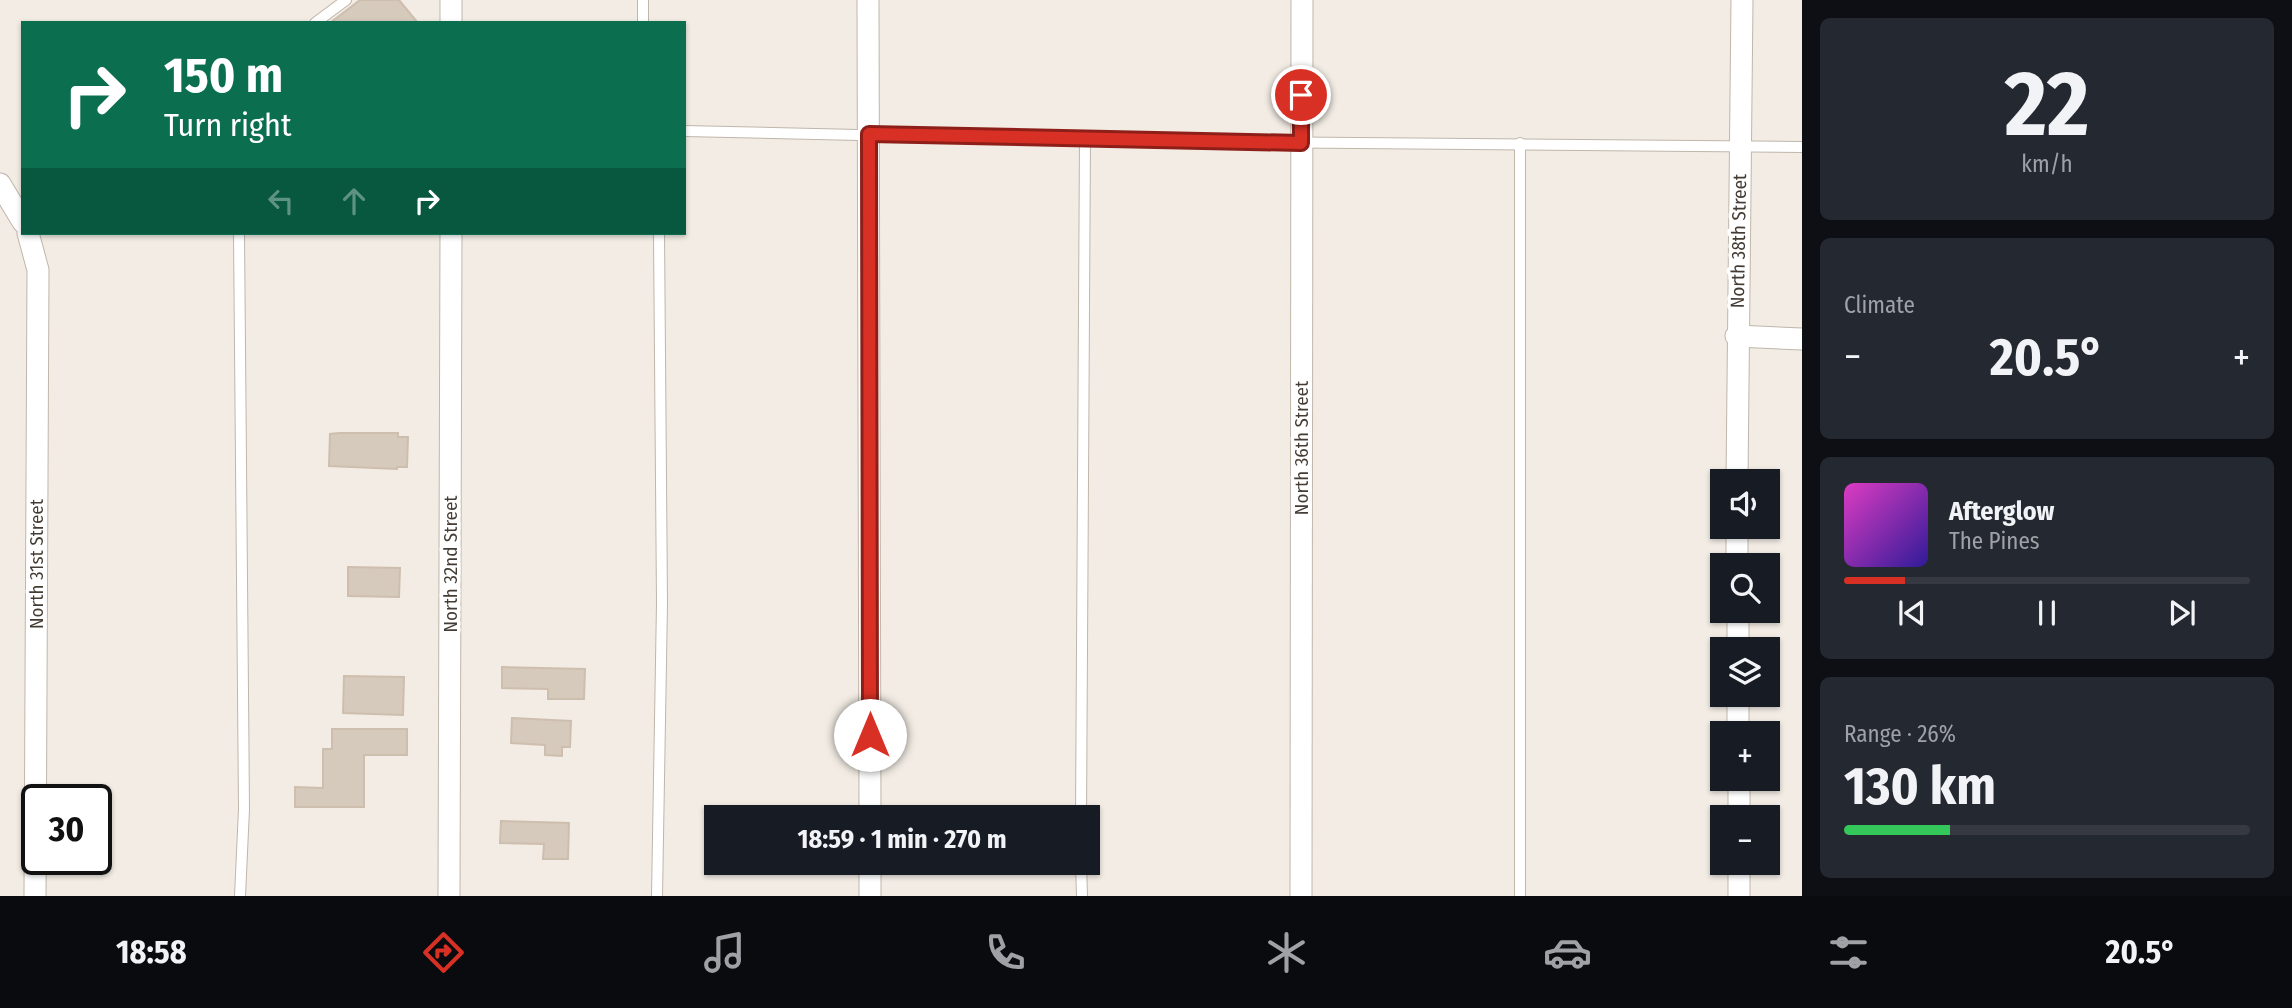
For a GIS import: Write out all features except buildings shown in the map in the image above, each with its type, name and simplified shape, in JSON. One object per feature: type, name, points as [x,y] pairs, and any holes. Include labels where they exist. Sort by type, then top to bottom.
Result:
[{"type":"street","points":[[451,21],[452,0]]},
{"type":"street","points":[[868,0],[870,805]]},
{"type":"street","name":"North 36th Street","points":[[1301,896],[1302,0]]},
{"type":"street","name":"North 38th Street","points":[[1737,469],[1736,336],[1742,0]]},
{"type":"street","points":[[0,184],[21,219]]},
{"type":"street","name":"North 32nd Street","points":[[449,896],[451,235]]},
{"type":"street","name":"North 31st Street","points":[[33,237],[38,270],[34,896]]},
{"type":"street","points":[[1736,336],[1802,339]]},
{"type":"street","points":[[870,875],[870,896]]},
{"type":"street","points":[[1739,875],[1739,896]]},
{"type":"lane","points":[[319,21],[346,0]]},
{"type":"lane","points":[[643,0],[643,21]]},
{"type":"lane","points":[[686,131],[1085,140],[1802,147]]},
{"type":"lane","points":[[1081,805],[1085,140]]},
{"type":"lane","points":[[1520,143],[1520,896]]},
{"type":"lane","points":[[239,235],[244,809],[240,896]]},
{"type":"lane","points":[[657,896],[662,603],[659,235]]},
{"type":"lane","points":[[1081,875],[1082,896]]},
{"type":"route","points":[[870,735],[869,134],[1301,143],[1301,95]]}]
